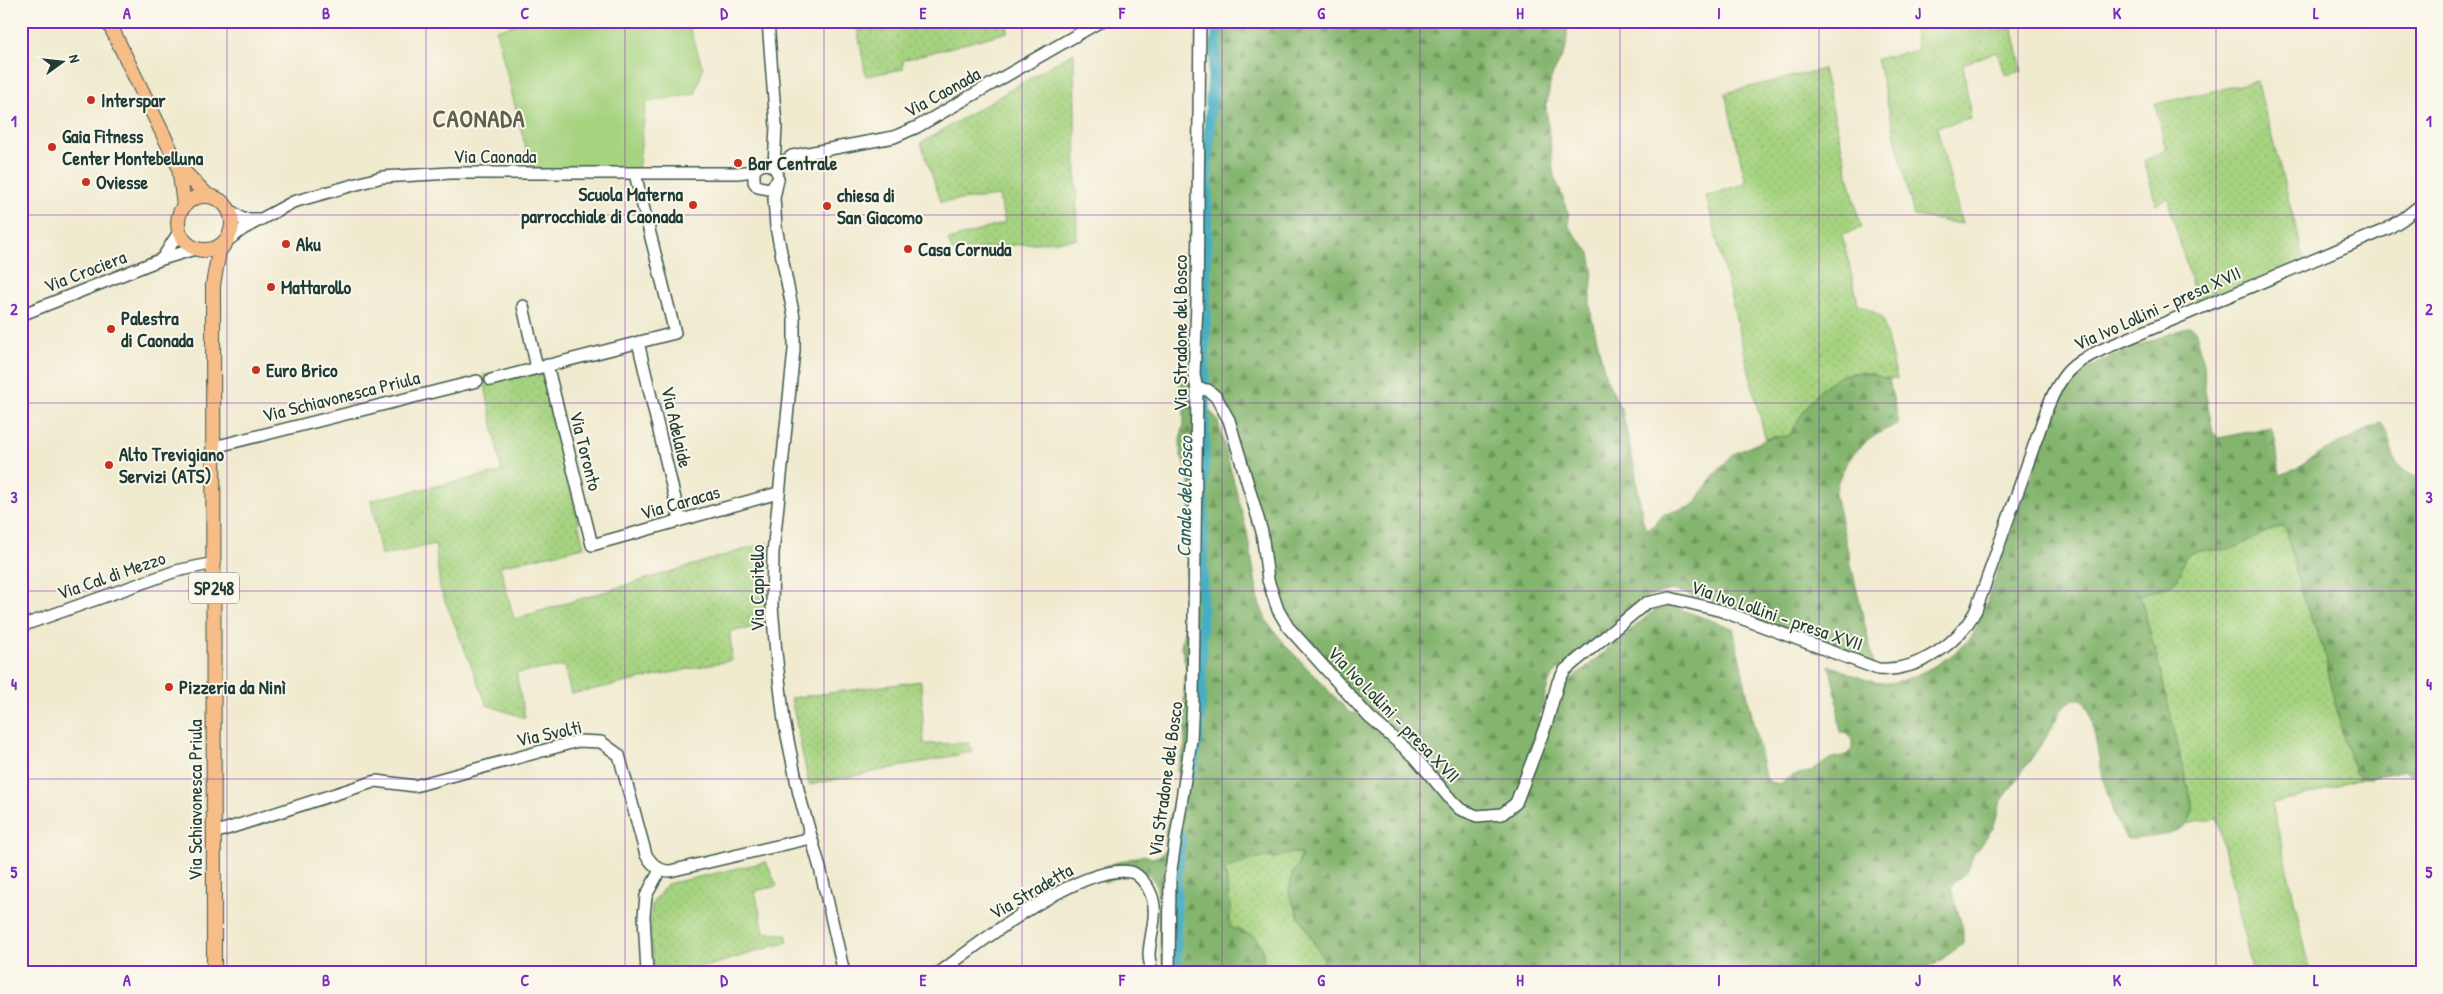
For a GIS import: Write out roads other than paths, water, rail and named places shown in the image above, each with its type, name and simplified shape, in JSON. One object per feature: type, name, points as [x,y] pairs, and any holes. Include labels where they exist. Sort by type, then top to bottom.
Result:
[{"type":"main road","points":[[108,21],[179,167],[184,206]]},
{"type":"main road","points":[[112,21],[118,39]]},
{"type":"main road","points":[[179,167],[208,196]]},
{"type":"main road","points":[[208,196],[219,199],[230,210],[233,226],[226,241],[212,250],[198,250],[183,240],[178,220],[184,206],[192,199],[208,196]]},
{"type":"main road","name":"Via Schiavonesca Priula","points":[[214,973],[213,285],[219,251],[226,241]]},
{"type":"main road","name":"Via Schiavonesca Priula","points":[[198,250],[213,285]]},
{"type":"street","name":"Via Capitello","points":[[768,21],[776,126],[774,198],[776,227],[794,318],[792,385],[778,493],[772,606],[784,721],[799,794],[812,838],[844,973]]},
{"type":"street","name":"Via Caonada","points":[[776,172],[792,156],[894,137],[917,127],[1101,21]]},
{"type":"street","name":"Via Stradone del Bosco","points":[[1169,973],[1170,876],[1190,740],[1194,698],[1202,389],[1194,375],[1197,313],[1200,21]]},
{"type":"street","points":[[774,198],[770,192],[764,190],[756,173],[775,152]]},
{"type":"street","name":"Via Caonada","points":[[226,241],[260,219],[293,202],[382,177],[451,173],[756,173],[769,164],[776,172],[776,185],[764,190]]},
{"type":"street","points":[[491,380],[674,332],[635,174]]},
{"type":"street","name":"Via Ivo Lollini - presa XVII","points":[[1202,389],[1222,405],[1229,420],[1262,532],[1268,580],[1278,610],[1288,627],[1369,717],[1414,756],[1460,809],[1477,816],[1492,815],[1510,809],[1520,796],[1530,762],[1547,722],[1556,689],[1565,670],[1651,601],[1670,598],[1701,604],[1878,669],[1903,669],[1947,646],[1968,626],[1976,610],[2048,406],[2059,382],[2072,365],[2100,350],[2386,229],[2422,204]]},
{"type":"street","points":[[230,210],[242,219],[260,219]]},
{"type":"street","points":[[162,259],[180,232]]},
{"type":"street","name":"Via Crociera","points":[[21,315],[162,259],[198,250]]},
{"type":"street","name":"Via Toronto","points":[[523,306],[542,366],[592,545]]},
{"type":"street","name":"Via Adelaide","points":[[638,342],[680,520]]},
{"type":"street","name":"Via Schiavonesca Priula","points":[[214,447],[477,382]]},
{"type":"street","name":"Via Caracas","points":[[592,545],[778,493]]},
{"type":"street","name":"Via Cal di Mezzo","points":[[21,626],[176,571],[214,563]]},
{"type":"street","name":"Via Svolti","points":[[214,833],[376,781],[415,786],[578,741],[601,742],[619,755],[646,855],[653,865],[660,870]]},
{"type":"street","points":[[647,973],[644,916],[646,896],[660,870],[670,871],[812,838]]},
{"type":"street","name":"Via Stradetta","points":[[939,973],[991,934],[1053,895],[1094,876],[1110,872],[1132,872],[1143,881],[1151,894],[1154,909],[1154,928],[1149,954],[1152,973]]},
{"type":"waterway","name":"Canale del Bosco","points":[[1191,773],[1199,733],[1201,694],[1207,176],[1211,96],[1218,21]]},
{"type":"waterway","name":"Canale del Bosco","points":[[1176,973],[1176,881],[1181,838]]},
{"type":"place","name":"Interspar","points":[[91,100]]},
{"type":"place","name":"Gaia Fitness Center Montebelluna","points":[[52,147]]},
{"type":"place","name":"Bar Centrale","points":[[738,163]]},
{"type":"place","name":"Oviesse","points":[[86,182]]},
{"type":"place","name":"Scuola Materna parrocchiale di Caonada","points":[[693,205]]},
{"type":"place","name":"chiesa di San Giacomo","points":[[827,206]]},
{"type":"place","name":"Aku","points":[[286,244]]},
{"type":"place","name":"Casa Cornuda","points":[[908,249]]},
{"type":"place","name":"Mattarollo","points":[[271,287]]},
{"type":"place","name":"Palestra di Caonada","points":[[111,329]]},
{"type":"place","name":"Euro Brico","points":[[256,370]]},
{"type":"place","name":"Alto Trevigiano Servizi (ATS)","points":[[109,465]]},
{"type":"place","name":"Pizzeria da Ninì","points":[[169,687]]},
{"type":"district","name":"CAONADA","points":[[479,118]]}]
